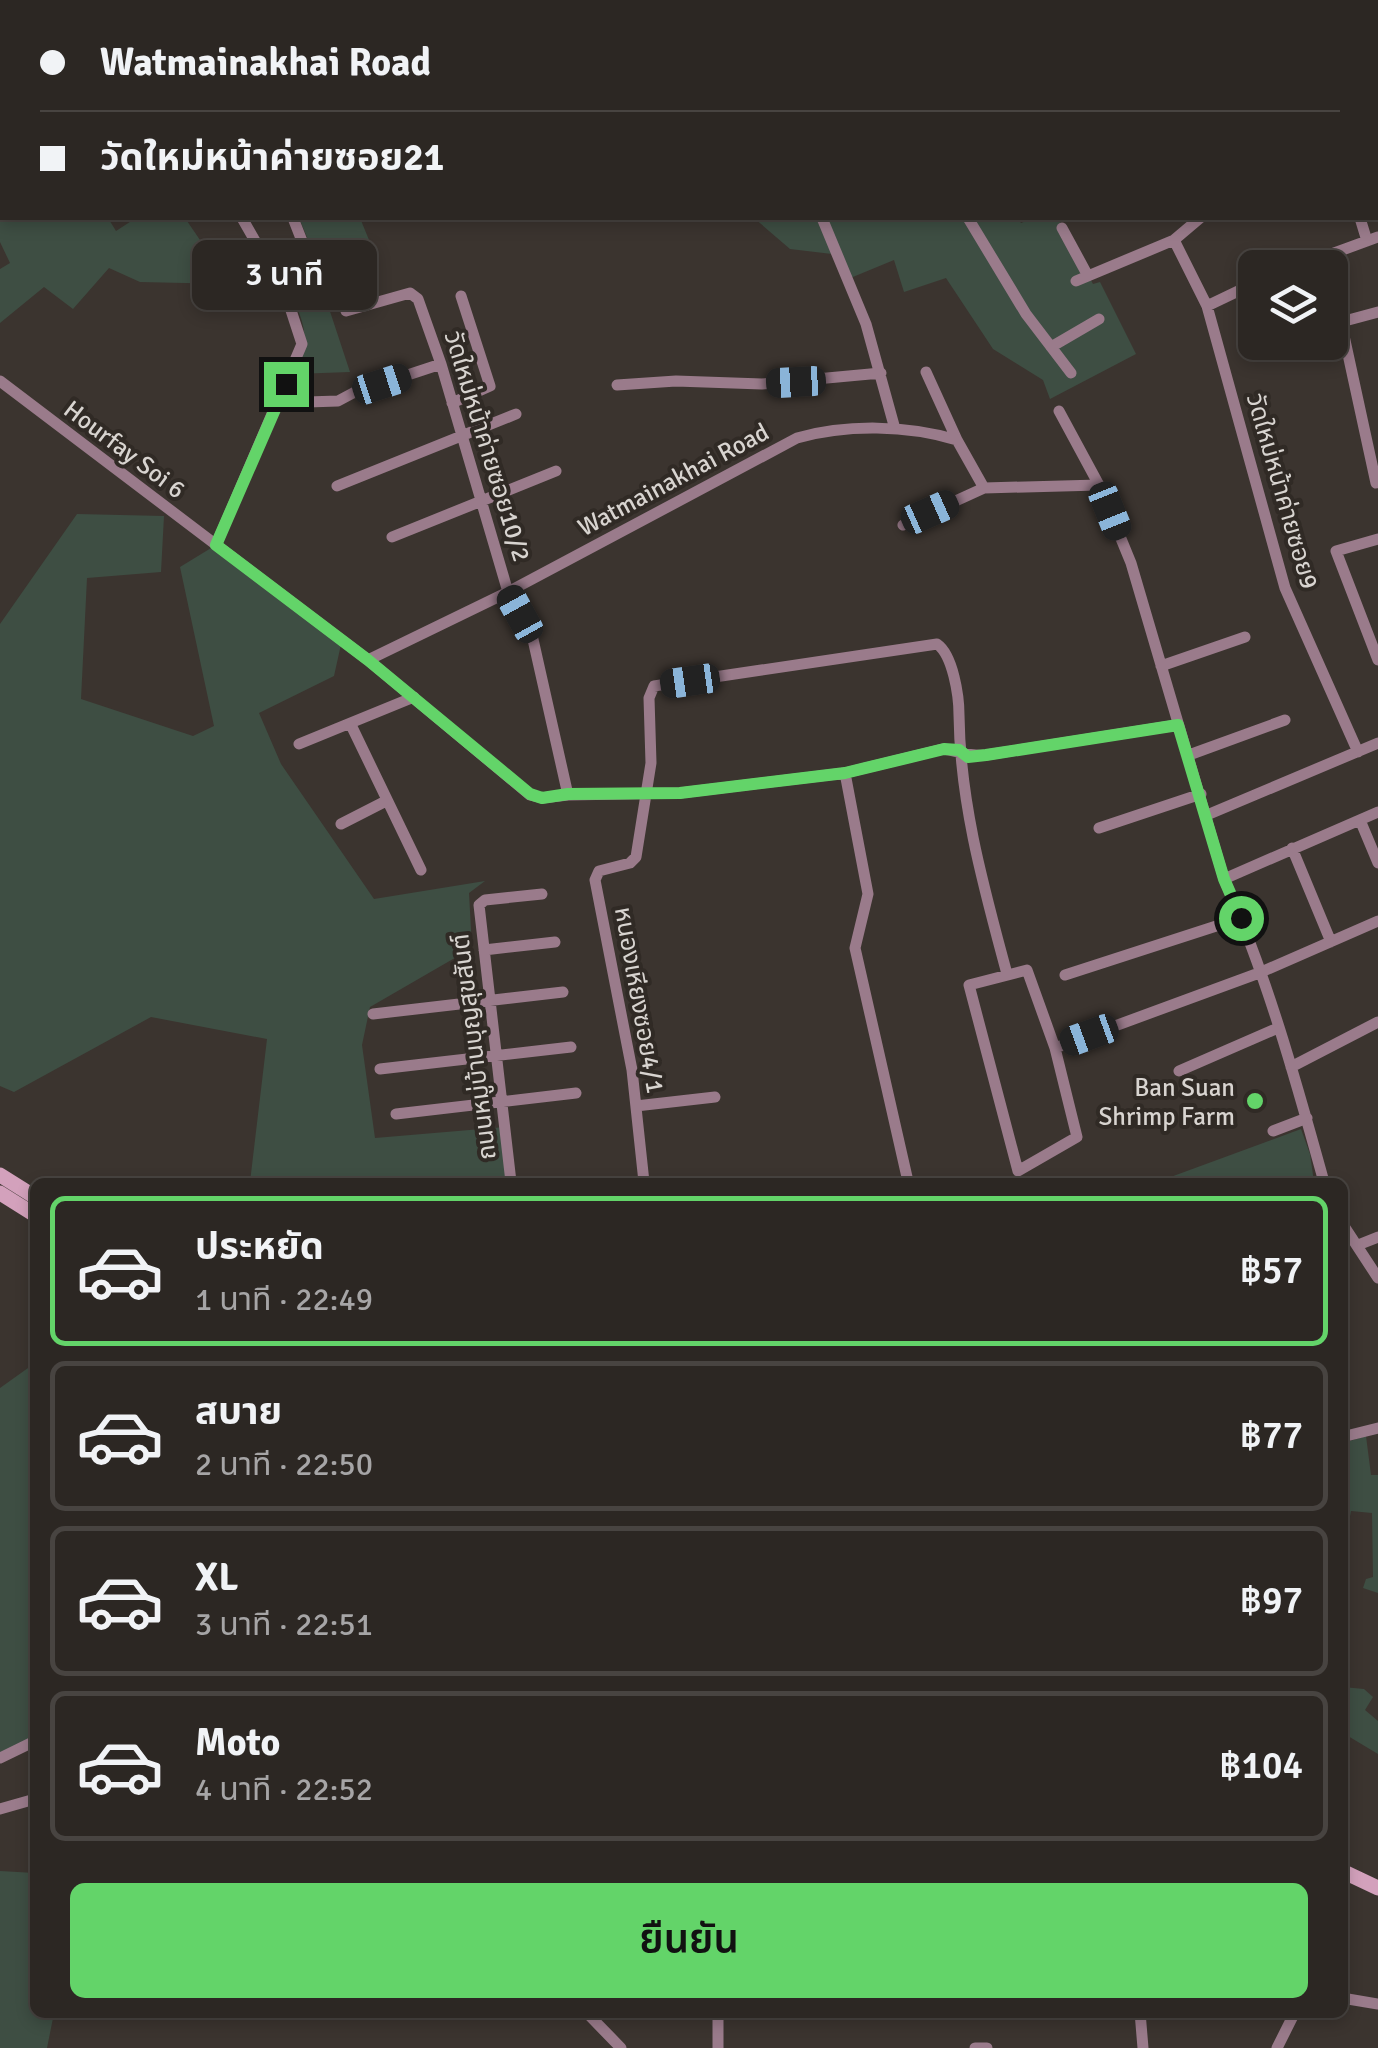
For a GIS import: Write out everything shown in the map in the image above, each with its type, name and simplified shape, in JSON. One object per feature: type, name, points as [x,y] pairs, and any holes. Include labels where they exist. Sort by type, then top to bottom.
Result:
[{"type":"main road","points":[[0,1175],[30,1194]]},
{"type":"main road","points":[[0,1193],[30,1212]]},
{"type":"main road","points":[[1348,1874],[1378,1888]]},
{"type":"street","points":[[216,545],[302,344],[276,279],[243,220]]},
{"type":"street","points":[[276,279],[311,264],[294,220]]},
{"type":"street","points":[[823,220],[866,324],[894,429]]},
{"type":"street","points":[[969,220],[1026,314],[1072,373]]},
{"type":"street","points":[[1062,228],[1082,278],[1174,240],[1198,220]]},
{"type":"street","points":[[1341,250],[1372,239]]},
{"type":"street","name":"วัดใหม่หน้าค่ายซอย9","points":[[1174,240],[1207,306],[1284,588],[1358,752]]},
{"type":"street","points":[[1207,306],[1238,292]]},
{"type":"street","name":"วัดใหม่หน้าค่ายซอย10/2","points":[[346,310],[414,294],[441,364],[508,592],[532,635],[568,794]]},
{"type":"street","points":[[452,402],[490,386],[461,296]]},
{"type":"street","points":[[1348,320],[1378,312]]},
{"type":"street","points":[[1051,347],[1099,319]]},
{"type":"street","points":[[1348,354],[1376,483]]},
{"type":"street","points":[[278,404],[338,402],[353,393],[441,364]]},
{"type":"street","points":[[926,372],[984,488]]},
{"type":"street","points":[[617,384],[762,384],[882,373]]},
{"type":"street","name":"Hourfay Soi 6","points":[[0,381],[368,660],[530,794],[542,798],[568,794],[680,793],[845,773],[944,749],[959,750],[968,757],[1178,725]]},
{"type":"street","points":[[1058,411],[1099,486],[1131,563],[1224,879],[1291,1067],[1323,1178]]},
{"type":"street","points":[[337,486],[516,414]]},
{"type":"street","name":"Watmainakhai Road","points":[[368,660],[508,592],[798,438],[820,432],[894,429],[957,440]]},
{"type":"street","points":[[392,537],[556,471]]},
{"type":"street","points":[[904,524],[984,488],[1099,486]]},
{"type":"street","points":[[1378,539],[1336,551],[1378,660]]},
{"type":"street","points":[[1363,621],[1378,615]]},
{"type":"street","points":[[1162,666],[1245,637]]},
{"type":"street","points":[[646,794],[651,764],[648,698],[654,686],[938,644],[946,650],[958,691],[966,812],[1007,974]]},
{"type":"street","points":[[299,744],[414,697]]},
{"type":"street","points":[[1189,756],[1285,720]]},
{"type":"street","points":[[352,725],[420,870]]},
{"type":"street","points":[[1207,815],[1378,743]]},
{"type":"street","points":[[845,773],[868,894],[855,948],[907,1177]]},
{"type":"street","name":"หนองเหียงซอย4/1","points":[[644,1178],[636,1106],[595,880],[599,871],[630,864],[636,857],[646,794]]},
{"type":"street","points":[[1099,828],[1201,794]]},
{"type":"street","points":[[341,824],[386,802]]},
{"type":"street","points":[[1224,879],[1378,812]]},
{"type":"street","points":[[1360,820],[1378,863]]},
{"type":"street","points":[[1292,848],[1330,942]]},
{"type":"street","name":"ถนนหมู่บ้านบุญสุขสันต์","points":[[511,1178],[478,905],[486,900],[542,894]]},
{"type":"street","points":[[1065,976],[1241,918]]},
{"type":"street","points":[[1055,1048],[1259,973],[1378,921]]},
{"type":"street","points":[[484,950],[555,942]]},
{"type":"street","points":[[1027,970],[1055,1048],[1077,1137],[1018,1171],[970,985],[1007,974],[1027,970]]},
{"type":"street","points":[[374,1014],[563,992]]},
{"type":"street","points":[[1291,1067],[1378,1022]]},
{"type":"street","points":[[1179,1071],[1278,1028]]},
{"type":"street","points":[[380,1069],[571,1047]]},
{"type":"street","points":[[396,1114],[576,1092]]},
{"type":"street","points":[[636,1106],[715,1097]]},
{"type":"street","points":[[1273,1131],[1306,1118]]},
{"type":"street","points":[[1348,1232],[1378,1278]]},
{"type":"street","points":[[1358,1245],[1378,1237]]},
{"type":"street","points":[[1348,1435],[1378,1428]]},
{"type":"street","points":[[0,1758],[30,1743]]},
{"type":"street","points":[[0,1809],[30,1800]]},
{"type":"street","points":[[1348,1999],[1378,2004]]},
{"type":"street","points":[[592,2018],[621,2048]]},
{"type":"street","points":[[718,2018],[718,2048]]},
{"type":"street","points":[[1140,2018],[1143,2048]]},
{"type":"street","points":[[1277,2048],[1292,2018]]},
{"type":"street","points":[[976,2048],[986,2048]]},
{"type":"green space","points":[[0,220],[109,220],[116,231],[133,220],[186,220],[230,284],[140,282],[109,268],[73,309],[44,287],[0,323],[0,269],[10,263],[0,242]]},
{"type":"green space","points":[[300,220],[361,220],[376,257],[318,275],[350,372],[295,374],[304,347],[303,326],[285,280],[311,269],[317,261]]},
{"type":"green space","points":[[756,220],[1059,220],[1093,284],[1100,282],[1136,354],[1050,399],[1043,380],[993,349],[946,278],[904,292],[894,260],[848,279],[832,254],[790,249]]},
{"type":"green space","points":[[77,514],[164,516],[161,572],[87,578],[81,699],[193,736],[214,726],[180,567],[216,545],[342,640],[334,676],[259,713],[281,764],[374,899],[485,881],[469,893],[472,948],[370,1007],[362,1045],[375,1138],[505,1127],[511,1178],[250,1178],[267,1039],[151,1017],[14,1092],[0,1086],[0,624]]},
{"type":"green space","points":[[1301,1129],[1313,1178],[1168,1178]]},
{"type":"green space","points":[[30,1367],[30,1743],[0,1758],[0,1388]]},
{"type":"green space","points":[[1366,1436],[1371,1475],[1378,1475],[1378,1593],[1363,1588],[1366,1579],[1373,1577],[1372,1513],[1351,1511],[1348,1527],[1348,1441]]},
{"type":"green space","points":[[1348,1687],[1364,1689],[1373,1697],[1365,1710],[1378,1721],[1378,1754],[1348,1736]]},
{"type":"green space","points":[[0,1871],[30,1873],[30,2018],[53,2018],[47,2048],[0,2048]]},
{"type":"place","name":"Ban Suan Shrimp Farm","points":[[1255,1101]]},
{"type":"route","points":[[286,384],[216,545],[368,660],[530,794],[542,798],[568,794],[680,793],[845,773],[944,749],[959,750],[968,757],[1178,725],[1224,879],[1241,918]]}]
